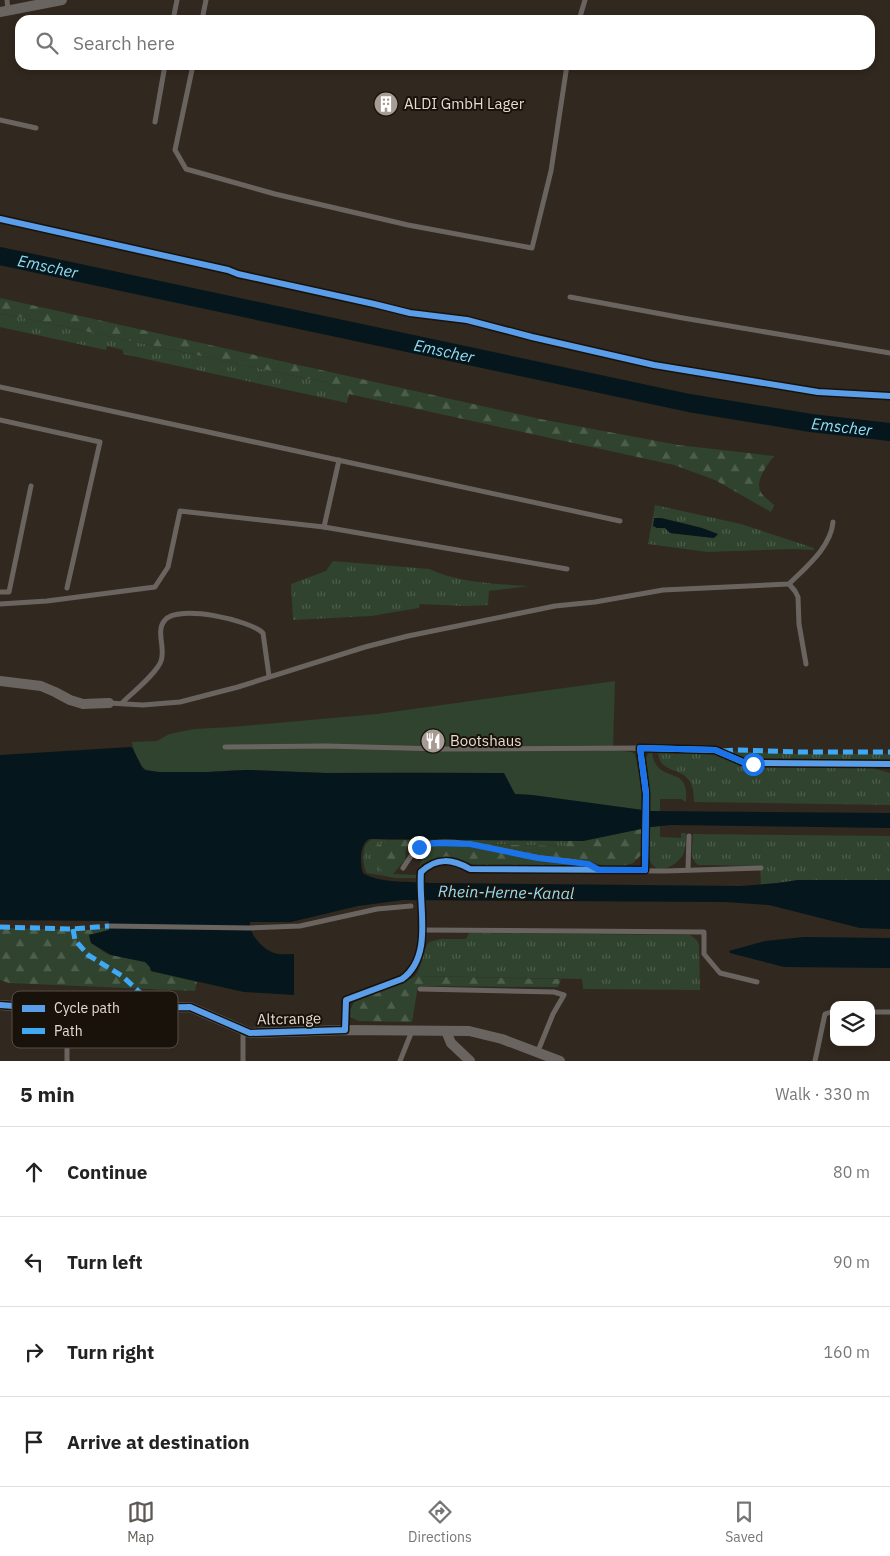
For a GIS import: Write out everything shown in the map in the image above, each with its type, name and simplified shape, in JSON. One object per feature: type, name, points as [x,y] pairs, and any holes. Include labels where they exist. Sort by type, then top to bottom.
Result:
[{"type":"street","points":[[4,12],[62,0]]},
{"type":"street","points":[[0,681],[41,686],[83,704],[109,703]]},
{"type":"street","name":"Altcrange","points":[[178,1007],[190,1007],[250,1033],[345,1030],[469,1031],[502,1039],[538,1051],[560,1061]]},
{"type":"street","points":[[446,1031],[450,1043],[470,1061]]},
{"type":"lane","points":[[4,12],[6,0]]},
{"type":"lane","points":[[174,15],[177,0]]},
{"type":"lane","points":[[203,15],[206,0]]},
{"type":"lane","points":[[580,15],[585,0]]},
{"type":"lane","points":[[155,122],[164,70]]},
{"type":"lane","points":[[192,70],[175,150],[186,169],[274,194],[408,224],[532,248],[551,171],[566,70]]},
{"type":"lane","points":[[0,120],[36,128]]},
{"type":"lane","points":[[570,296],[683,318],[890,353]]},
{"type":"lane","points":[[0,387],[620,522]]},
{"type":"lane","points":[[0,420],[100,442],[67,588]]},
{"type":"lane","points":[[324,527],[339,460]]},
{"type":"lane","points":[[0,592],[9,592],[31,486]]},
{"type":"lane","points":[[0,604],[47,601],[155,587],[168,567],[180,511],[324,527],[567,569]]},
{"type":"lane","points":[[109,703],[143,705],[180,702],[238,687],[365,647],[408,636],[555,606],[595,602],[662,590],[789,584],[806,568],[829,540],[833,522]]},
{"type":"lane","points":[[789,584],[798,597],[806,664]]},
{"type":"lane","points":[[122,703],[156,670],[161,662],[163,654],[161,628],[164,620],[174,614],[192,613],[258,628],[263,633],[269,676]]},
{"type":"lane","points":[[226,747],[640,748],[715,750],[743,762],[753,764],[890,764]]},
{"type":"lane","points":[[640,748],[646,793],[647,833],[645,870]]},
{"type":"lane","points":[[688,869],[689,836]]},
{"type":"lane","points":[[403,868],[419,847],[435,843],[470,844],[538,858],[588,864],[599,870]]},
{"type":"lane","points":[[345,1030],[346,1000],[402,978],[410,973],[418,959],[422,945],[420,880],[421,872],[429,864],[440,861],[457,862],[470,868],[599,870],[761,868]]},
{"type":"lane","points":[[109,926],[250,928],[300,926],[377,909],[411,906]]},
{"type":"lane","points":[[422,930],[704,932],[704,954],[720,973],[757,982]]},
{"type":"lane","points":[[420,989],[554,992],[564,995],[553,1014],[538,1051]]},
{"type":"lane","points":[[815,1061],[825,1014],[830,1012]]},
{"type":"lane","points":[[875,1012],[890,1012]]},
{"type":"lane","points":[[242,1030],[243,1061]]},
{"type":"lane","points":[[400,1061],[412,1031]]},
{"type":"lane","points":[[67,1048],[67,1061]]},
{"type":"green space","points":[[0,298],[540,419],[678,445],[774,456],[762,474],[759,485],[762,494],[774,505],[771,512],[715,480],[674,465],[344,393],[328,383],[0,313]]},
{"type":"green space","points":[[0,313],[328,383],[349,394],[347,403],[123,354],[123,350],[107,346],[106,350],[0,327]]},
{"type":"green space","points":[[655,505],[741,524],[814,548],[814,550],[707,552],[648,544]],"holes":[[[661,518],[702,528],[714,538],[670,533],[665,528]]]},
{"type":"green space","points":[[333,561],[429,569],[465,580],[529,586],[489,591],[488,605],[420,604],[419,608],[371,616],[293,620],[291,584],[326,571]]},
{"type":"green space","points":[[615,681],[613,750],[635,754],[643,793],[650,793],[646,758],[652,752],[658,767],[682,781],[686,790],[686,802],[681,799],[660,799],[660,811],[650,811],[515,794],[493,773],[326,773],[250,770],[183,773],[160,772],[142,767],[136,757],[132,742],[157,741],[169,734],[194,729],[377,714]]},
{"type":"green space","points":[[658,751],[718,754],[742,765],[869,767],[890,773],[890,805],[694,802],[693,789],[689,780],[664,766]]},
{"type":"green space","points":[[729,751],[799,754],[890,754],[890,762],[751,761]]},
{"type":"green space","points":[[660,826],[660,837],[681,838],[681,833],[686,833],[684,853],[673,865],[663,869],[654,866],[650,861],[648,853],[650,827]]},
{"type":"green space","points":[[643,828],[644,849],[642,854],[633,863],[621,867],[608,867],[591,862],[540,856],[481,844],[566,846],[566,841],[583,841]]},
{"type":"green space","points":[[693,834],[890,836],[890,880],[798,880],[761,885],[760,866],[698,865],[692,855]]},
{"type":"green space","points":[[372,839],[390,840],[377,845],[393,874],[416,875],[416,878],[396,878],[367,873],[364,863],[364,851],[366,843]]},
{"type":"green space","points":[[390,840],[411,840],[406,850],[405,860],[393,874],[382,872],[374,857],[373,850],[377,845]]},
{"type":"green space","points":[[462,840],[566,841],[566,846],[481,844]]},
{"type":"green space","points":[[435,846],[469,846],[590,866],[475,865],[461,860],[443,858],[428,861],[419,867],[427,848]]},
{"type":"green space","points":[[109,927],[109,930],[89,935],[91,943],[107,954],[145,962],[151,971],[197,982],[195,991],[9,983],[0,980],[0,928],[88,930]]},
{"type":"green space","points":[[469,933],[690,935],[697,940],[699,945],[700,990],[583,989],[582,979],[415,976],[429,942],[440,939],[466,939]]},
{"type":"green space","points":[[415,976],[561,979],[558,987],[418,986],[412,1022],[358,1021],[351,1017],[350,1010],[354,1002]]},
{"type":"water","points":[[654,518],[702,528],[718,534],[714,538],[670,533],[665,528],[653,526]]},
{"type":"water","name":"Rhein-Herne-Kanal","points":[[131,747],[145,770],[159,772],[247,770],[326,773],[504,773],[515,794],[650,811],[890,813],[890,828],[671,825],[651,827],[583,841],[369,839],[363,846],[361,865],[363,873],[370,877],[431,883],[740,886],[798,880],[890,880],[890,929],[860,928],[769,905],[725,902],[403,900],[358,906],[291,922],[250,922],[250,927],[257,941],[269,951],[276,954],[294,954],[294,995],[244,992],[151,971],[145,962],[111,955],[91,943],[89,935],[109,930],[109,921],[0,920],[0,755]]},
{"type":"water","points":[[804,937],[890,938],[890,968],[784,967],[730,953],[729,951],[765,941]]},
{"type":"waterway","name":"Emscher","points":[[0,256],[689,403],[811,423],[890,432]]},
{"type":"marked path","points":[[723,751],[890,752]]},
{"type":"marked path","points":[[0,927],[73,929],[109,926]]},
{"type":"marked path","points":[[73,929],[75,940],[88,955],[122,976],[138,991]]},
{"type":"cycle path","points":[[0,219],[410,313],[467,320],[654,365],[818,392],[890,396]]},
{"type":"cycle path","points":[[178,1007],[190,1007],[250,1033],[345,1030],[346,1000],[402,979],[412,969],[418,957],[421,944],[421,872],[427,867],[445,861],[457,863],[470,869],[645,870],[646,793],[640,748],[715,750],[743,762],[753,763],[890,764]]},
{"type":"cycle path","points":[[0,1005],[12,1006]]},
{"type":"place","name":"ALDI GmbH Lager","points":[[386,104]]},
{"type":"place","name":"Bootshaus","points":[[433,741]]},
{"type":"route","points":[[419,847],[435,843],[470,844],[538,858],[588,864],[599,870],[645,870],[647,833],[646,793],[640,748],[715,750],[743,762],[753,764]]}]
